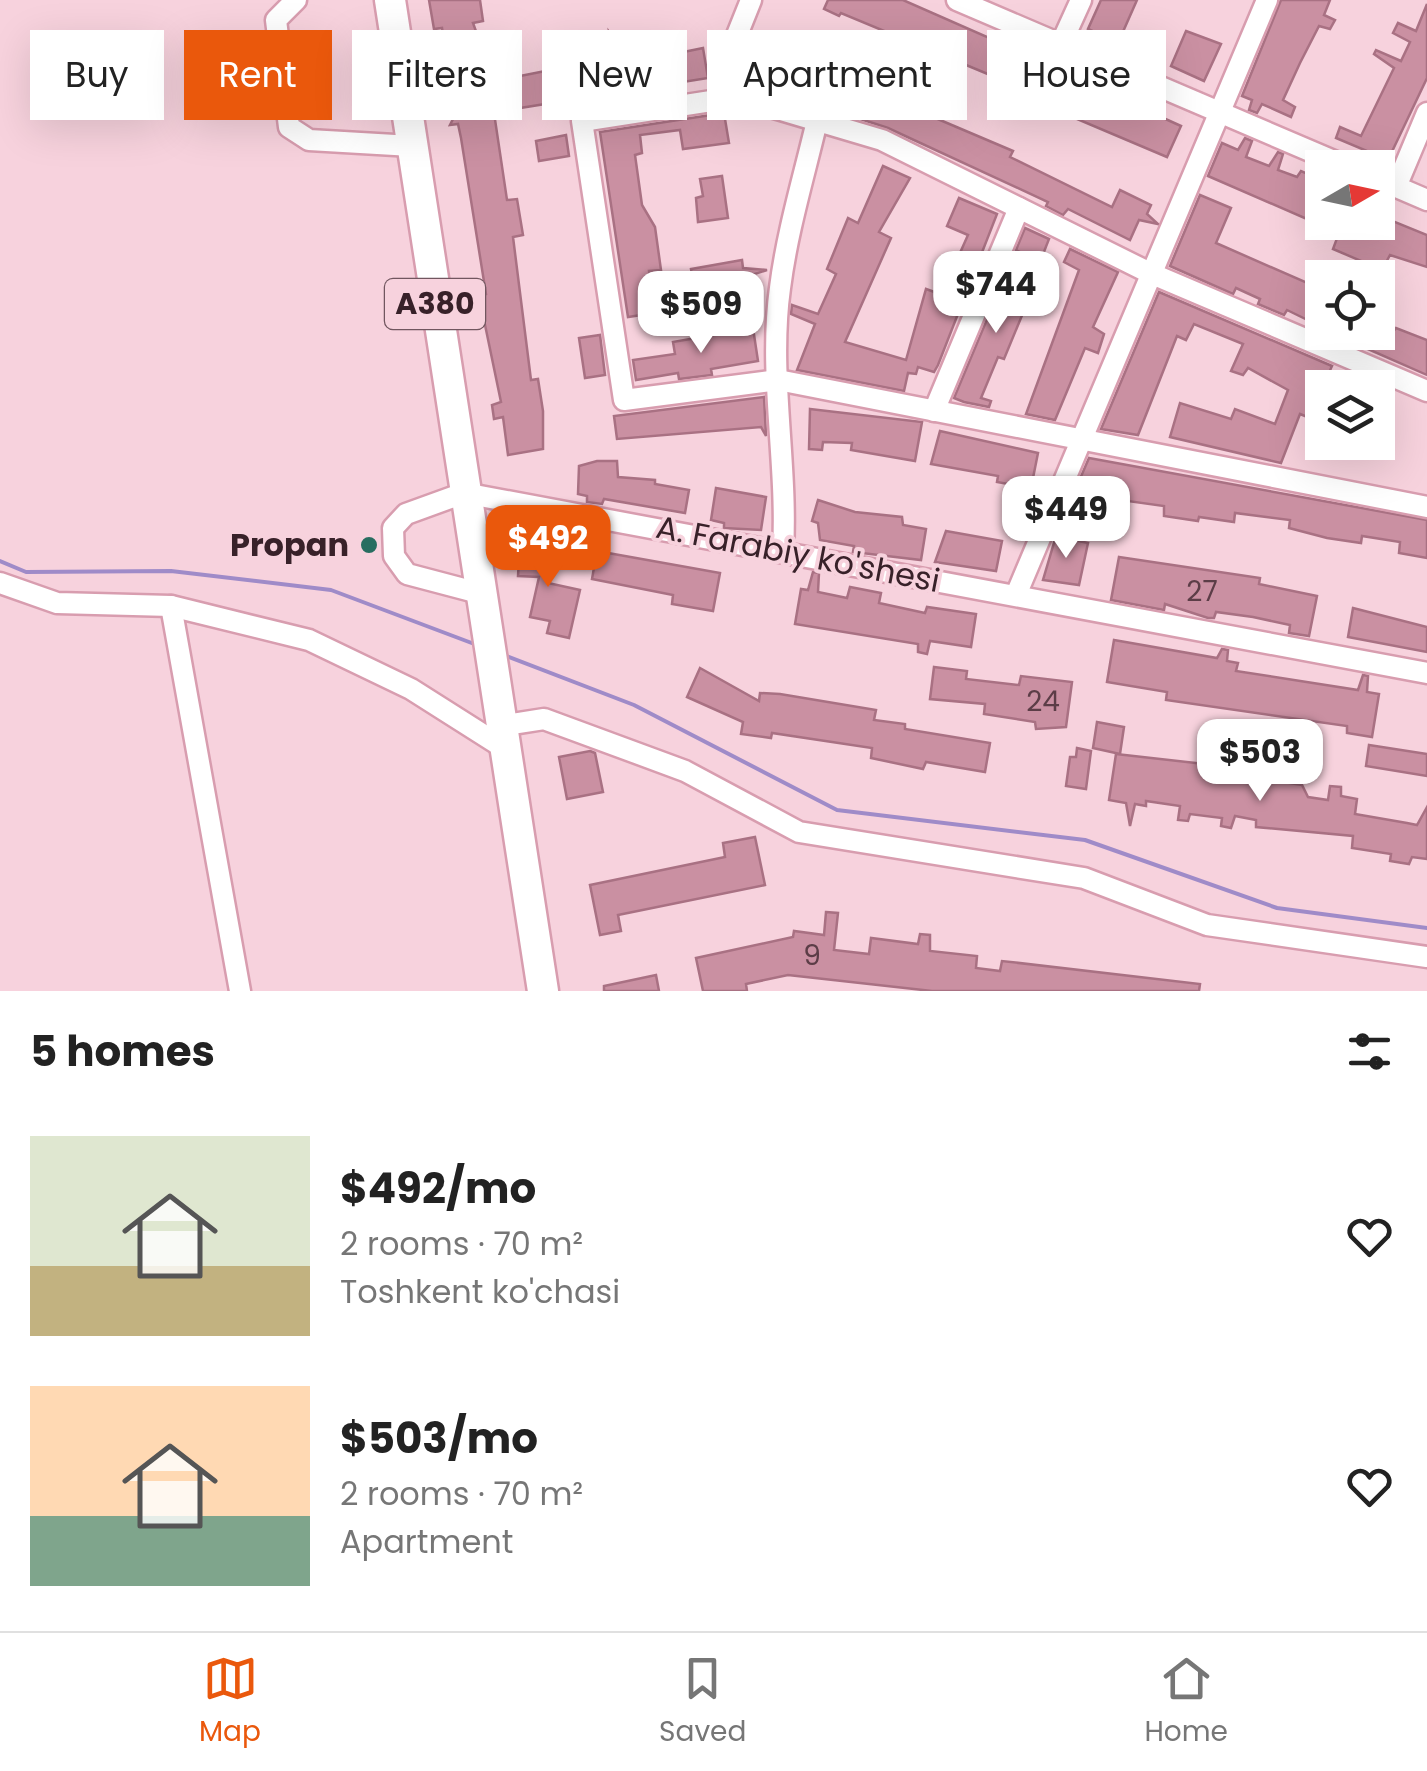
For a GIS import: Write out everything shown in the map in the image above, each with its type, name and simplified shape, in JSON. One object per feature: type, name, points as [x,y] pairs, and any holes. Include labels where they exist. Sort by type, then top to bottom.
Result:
[{"type":"highway","name":"A380","points":[[390,0],[543,991]]},
{"type":"street","points":[[296,0],[276,20],[289,127],[309,140],[412,146]]},
{"type":"street","points":[[739,30],[751,0]]},
{"type":"street","points":[[957,0],[1028,30]]},
{"type":"street","points":[[1067,30],[1080,0]]},
{"type":"street","points":[[1016,595],[1267,0]]},
{"type":"street","points":[[1166,89],[1308,150]]},
{"type":"street","points":[[707,102],[582,122],[624,400],[778,380],[1427,507]]},
{"type":"street","points":[[1395,169],[1427,112]]},
{"type":"street","points":[[813,120],[882,140],[1150,274],[1427,392]]},
{"type":"street","points":[[783,551],[786,488],[778,380],[780,289],[816,121]]},
{"type":"street","points":[[1395,186],[1427,200]]},
{"type":"street","points":[[934,411],[1019,208]]},
{"type":"street","points":[[464,493],[406,514],[393,528],[394,556],[406,574],[480,600]]},
{"type":"street","name":"A. Farabiy ko'shesi","points":[[464,493],[1427,673]]},
{"type":"street","points":[[0,584],[56,602],[171,606],[309,640],[502,737],[544,720],[685,772],[799,832],[1084,878],[1207,925],[1427,956]]},
{"type":"street","points":[[171,606],[240,991]]},
{"type":"building","points":[[429,0],[480,0],[483,21],[473,23],[476,30],[434,29]]},
{"type":"building","points":[[828,0],[903,0],[987,37],[987,74],[967,65],[967,30],[882,30],[824,9]]},
{"type":"building","points":[[1101,0],[1137,0],[1124,30],[1088,29]]},
{"type":"building","points":[[1281,0],[1330,0],[1324,15],[1335,20],[1330,29],[1319,26],[1283,100],[1295,107],[1291,117],[1262,104],[1257,113],[1249,110],[1252,100],[1242,96]]},
{"type":"building","points":[[1427,4],[1427,78],[1393,150],[1364,150],[1336,138],[1340,127],[1361,136],[1394,68],[1374,54],[1376,50],[1401,61],[1410,42],[1393,33],[1398,23],[1416,31]]},
{"type":"building","points":[[1186,31],[1221,44],[1204,81],[1171,66]]},
{"type":"building","points":[[703,48],[707,78],[687,81],[687,51]]},
{"type":"building","points":[[542,72],[542,104],[522,108],[522,76]]},
{"type":"building","points":[[707,116],[707,120],[725,120],[729,143],[683,149],[680,130],[640,135],[642,153],[635,155],[642,205],[655,227],[661,270],[649,271],[655,313],[628,317],[600,132]]},
{"type":"building","points":[[1166,119],[1181,126],[1167,157],[1080,120]]},
{"type":"building","points":[[452,120],[495,120],[507,200],[517,199],[523,235],[513,237],[531,380],[538,379],[543,411],[543,449],[508,455],[503,417],[494,419],[492,405],[501,402],[479,296],[486,294],[461,138],[458,124],[450,125]]},
{"type":"building","points":[[864,120],[940,120],[1013,151],[1010,157],[1112,207],[1120,190],[1151,205],[1147,214],[1158,224],[1139,220],[1130,240],[1068,209],[1063,215],[1046,206],[1048,202]]},
{"type":"building","points":[[566,135],[569,156],[539,161],[536,141]]},
{"type":"building","points":[[1245,138],[1252,141],[1246,157],[1269,166],[1278,152],[1283,154],[1278,170],[1297,177],[1301,171],[1305,173],[1305,218],[1208,176],[1222,143],[1238,150]]},
{"type":"building","points":[[883,166],[910,178],[879,232],[891,238],[845,342],[906,360],[926,289],[951,298],[967,257],[960,253],[968,235],[947,226],[959,198],[997,214],[938,365],[934,372],[918,367],[916,374],[908,373],[904,391],[797,370],[815,324],[791,314],[792,305],[818,314],[836,274],[827,269],[848,218],[858,223]]},
{"type":"building","points":[[722,176],[728,218],[698,222],[696,198],[703,196],[700,179]]},
{"type":"building","points":[[1200,195],[1231,208],[1216,243],[1305,282],[1305,319],[1287,310],[1284,315],[1258,304],[1260,299],[1236,288],[1233,294],[1170,266]]},
{"type":"building","points":[[1395,222],[1427,235],[1427,267],[1390,255],[1387,260],[1359,260],[1333,249],[1336,240],[1395,240]]},
{"type":"building","points":[[1025,228],[1049,239],[1040,262],[1016,250]]},
{"type":"building","points":[[1070,249],[1118,272],[1093,327],[1104,334],[1098,353],[1085,348],[1055,420],[1026,414],[1079,270],[1064,262]]},
{"type":"building","points":[[742,260],[743,268],[767,270],[745,277],[748,297],[708,303],[704,281],[693,281],[691,269]]},
{"type":"building","points":[[1009,267],[1037,279],[1004,359],[998,357],[981,398],[991,401],[989,407],[964,402],[954,398]]},
{"type":"building","points":[[1159,292],[1332,366],[1330,370],[1305,370],[1305,416],[1300,414],[1281,463],[1170,437],[1180,403],[1231,419],[1235,409],[1275,424],[1288,390],[1248,368],[1243,375],[1231,371],[1243,344],[1194,324],[1186,340],[1177,336],[1138,435],[1101,429]]},
{"type":"building","points":[[753,328],[758,361],[711,369],[712,375],[679,379],[678,373],[636,380],[633,360],[675,354],[673,342]]},
{"type":"building","points":[[1396,328],[1427,340],[1427,375],[1370,350],[1395,350]]},
{"type":"building","points":[[600,335],[605,375],[585,378],[579,338]]},
{"type":"building","points":[[764,397],[766,436],[761,427],[617,439],[614,416]]},
{"type":"building","points":[[810,409],[922,422],[915,461],[851,450],[852,443],[823,442],[822,450],[809,449]]},
{"type":"building","points":[[940,431],[1038,453],[1031,488],[997,482],[998,476],[931,464]]},
{"type":"building","points":[[1089,458],[1427,520],[1427,558],[1399,553],[1400,542],[1362,536],[1361,543],[1327,538],[1289,528],[1290,520],[1235,513],[1234,522],[1199,517],[1198,521],[1164,516],[1164,506],[1114,499],[1106,518],[1096,514],[1099,506],[1073,495]]},
{"type":"building","points":[[617,461],[618,477],[655,480],[655,484],[689,490],[685,513],[604,499],[602,504],[587,502],[587,496],[578,494],[579,466]]},
{"type":"building","points":[[716,488],[766,497],[761,530],[724,528],[724,523],[711,520]]},
{"type":"building","points":[[818,500],[855,512],[902,517],[903,525],[926,529],[921,560],[853,552],[854,546],[820,540],[818,523],[812,521]]},
{"type":"building","points":[[946,531],[1002,541],[996,571],[935,562]]},
{"type":"building","points":[[1056,536],[1088,543],[1079,585],[1043,580]]},
{"type":"building","points":[[520,542],[550,544],[548,583],[580,590],[569,638],[547,633],[550,621],[530,617],[539,577],[518,576]]},
{"type":"building","points":[[597,551],[720,573],[713,611],[672,604],[673,595],[592,579]]},
{"type":"building","points":[[1119,557],[1260,578],[1259,584],[1317,596],[1309,636],[1289,633],[1290,625],[1253,617],[1216,612],[1214,618],[1208,618],[1165,604],[1164,610],[1111,600]]},
{"type":"building","points":[[813,572],[819,573],[818,592],[847,598],[850,587],[881,593],[879,603],[925,613],[927,607],[976,614],[971,647],[930,641],[927,654],[918,652],[918,644],[795,624],[801,589],[808,590]]},
{"type":"building","points":[[1353,608],[1427,627],[1427,652],[1348,637]]},
{"type":"building","points":[[1114,640],[1217,658],[1222,649],[1228,650],[1227,661],[1238,663],[1236,671],[1358,690],[1363,675],[1368,676],[1367,692],[1379,694],[1372,737],[1347,733],[1347,726],[1166,700],[1167,692],[1107,682]]},
{"type":"building","points":[[934,667],[967,671],[966,679],[1019,685],[1021,676],[1072,682],[1066,727],[1036,729],[1035,722],[984,714],[985,704],[930,699]]},
{"type":"building","points":[[700,668],[759,701],[760,693],[780,694],[876,710],[874,720],[905,724],[905,729],[990,743],[985,772],[926,762],[923,769],[871,758],[872,748],[772,733],[771,738],[741,734],[743,722],[687,697]]},
{"type":"building","points":[[1097,722],[1124,727],[1120,754],[1093,748]]},
{"type":"building","points":[[1369,745],[1427,754],[1427,776],[1366,766]]},
{"type":"building","points":[[1077,748],[1091,751],[1086,789],[1066,786],[1070,757],[1076,757]]},
{"type":"building","points":[[595,753],[603,792],[567,799],[559,757]]},
{"type":"building","points":[[1116,754],[1240,768],[1239,782],[1263,785],[1266,779],[1302,785],[1308,797],[1328,800],[1330,786],[1341,787],[1341,796],[1357,799],[1355,814],[1417,825],[1427,807],[1427,859],[1412,857],[1409,864],[1390,861],[1391,854],[1352,848],[1353,836],[1256,827],[1256,820],[1235,816],[1231,828],[1221,826],[1222,818],[1190,814],[1188,821],[1178,820],[1180,806],[1146,801],[1146,806],[1135,804],[1130,826],[1126,803],[1109,800]]},
{"type":"building","points":[[755,837],[765,885],[618,915],[621,931],[600,935],[590,885],[725,857],[723,843]]},
{"type":"building","points":[[826,912],[838,913],[834,950],[869,954],[871,938],[918,944],[920,934],[930,935],[930,951],[977,956],[976,968],[1000,971],[1002,961],[1200,984],[1199,991],[932,991],[788,975],[746,984],[747,991],[703,991],[696,958],[793,937],[794,931],[824,935]]},
{"type":"building","points":[[656,975],[659,991],[604,991],[604,986]]},
{"type":"waterway","points":[[0,561],[26,572],[171,571],[331,590],[477,645]]},
{"type":"waterway","points":[[504,655],[634,705],[837,810],[1085,840],[1277,908],[1427,928]]},
{"type":"place","name":"Propan","points":[[369,545]]}]
